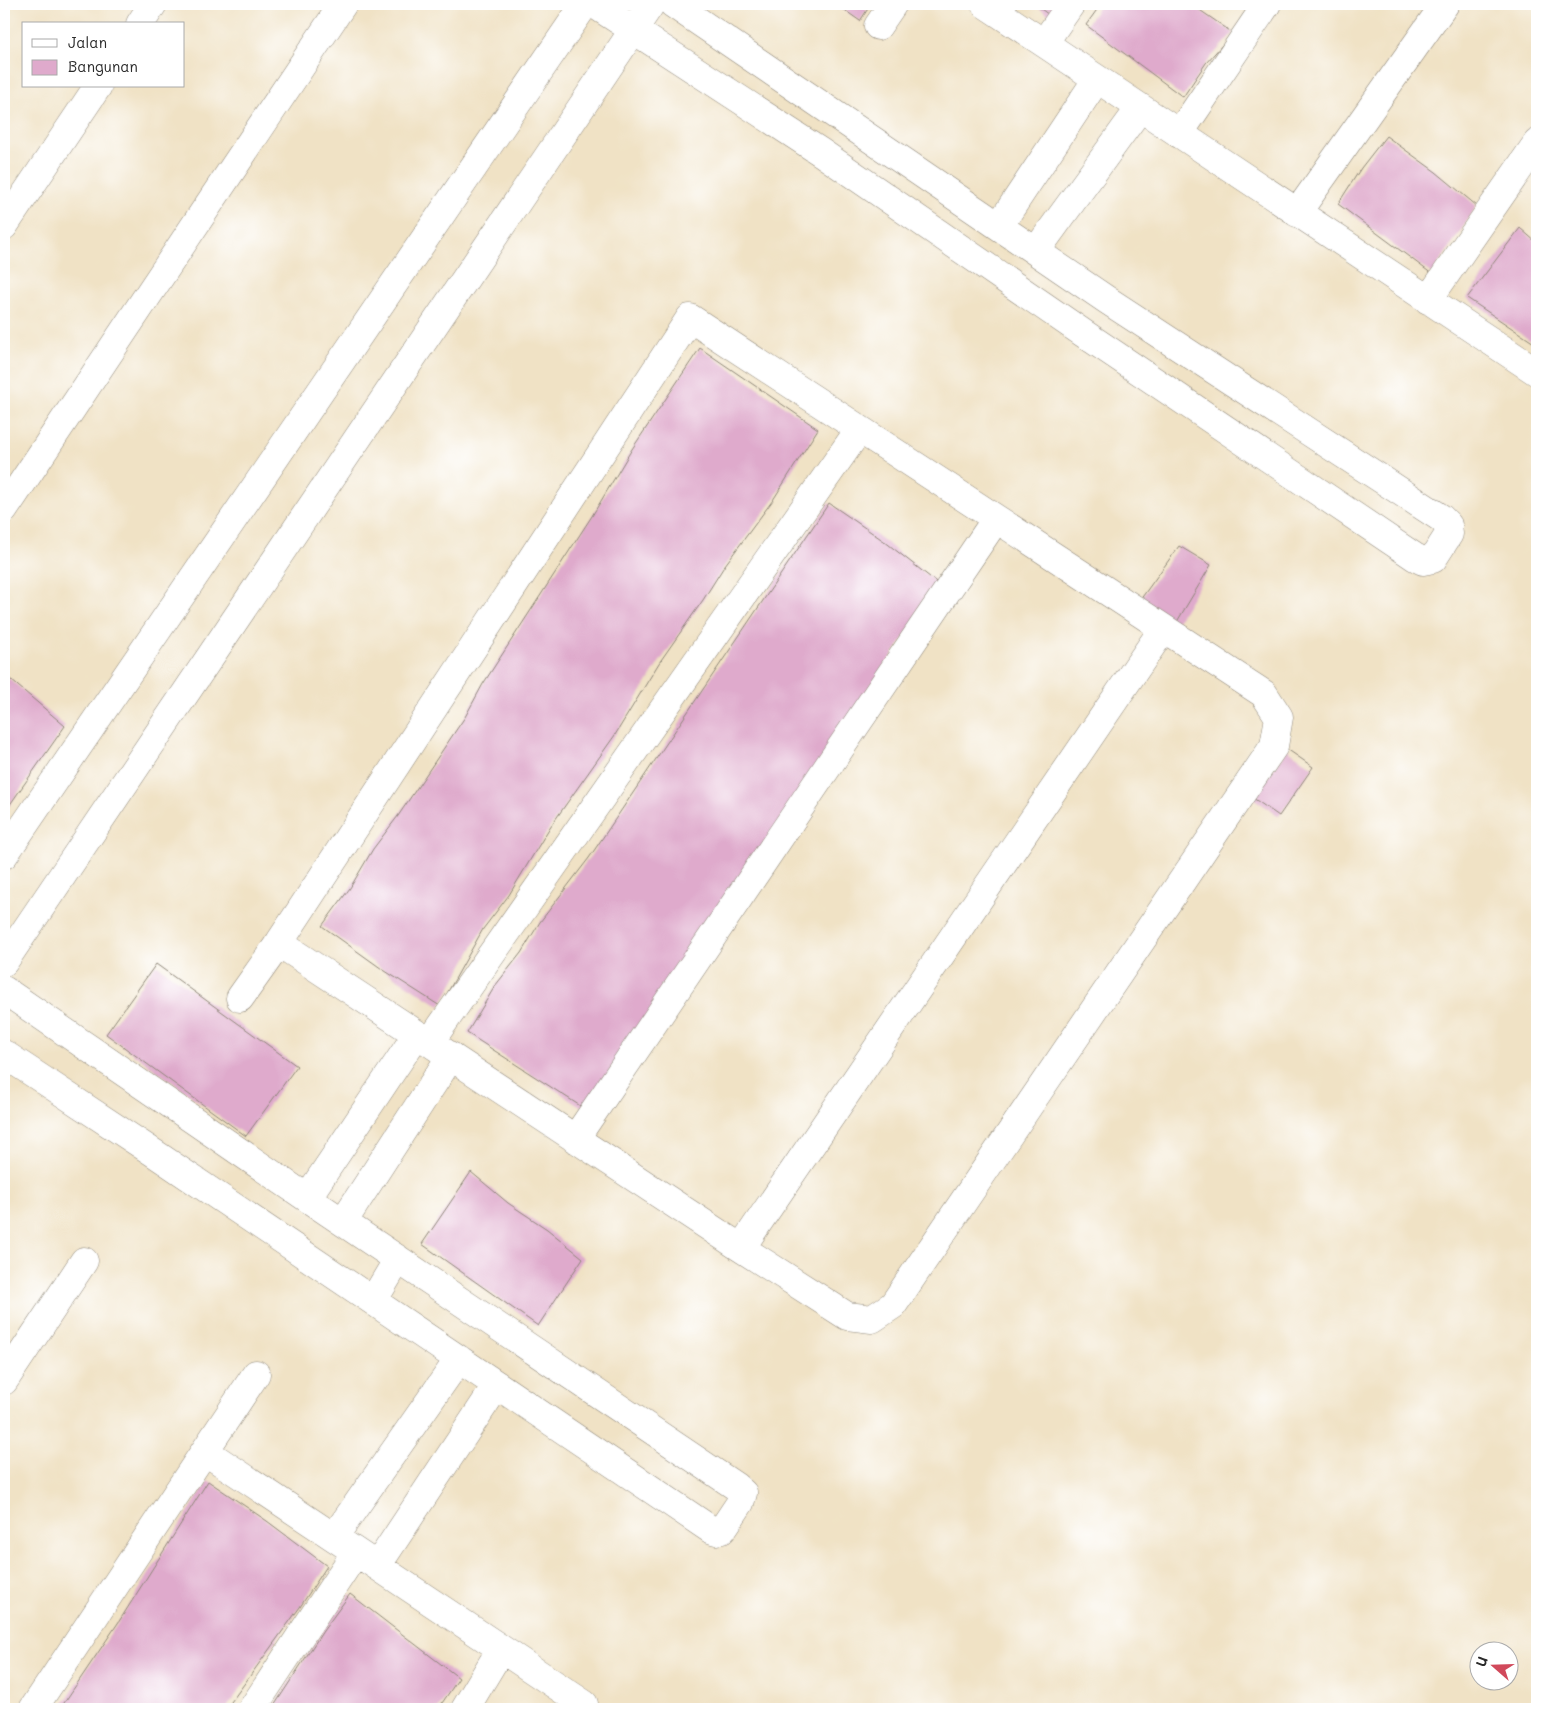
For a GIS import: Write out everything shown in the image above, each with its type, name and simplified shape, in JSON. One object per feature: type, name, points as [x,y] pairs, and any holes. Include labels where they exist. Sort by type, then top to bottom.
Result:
[{"type":"street","points":[[141,22],[153,4]]},
{"type":"street","points":[[4,510],[343,4]]},
{"type":"street","points":[[4,855],[585,4]]},
{"type":"street","points":[[594,4],[822,153],[1083,334],[1415,557],[1423,561],[1433,559],[1449,534],[1448,525],[1441,518],[1107,300],[673,4]]},
{"type":"street","points":[[4,962],[651,4]]},
{"type":"street","points":[[985,4],[1537,372]]},
{"type":"street","points":[[1044,44],[1071,4]]},
{"type":"street","points":[[1179,134],[1268,4]]},
{"type":"street","points":[[1297,213],[1445,4]]},
{"type":"street","points":[[999,226],[1097,79]]},
{"type":"street","points":[[4,226],[97,88]]},
{"type":"street","points":[[1036,251],[1140,108]]},
{"type":"street","points":[[1428,300],[1537,143]]},
{"type":"street","points":[[1083,334],[1107,300]]},
{"type":"street","points":[[240,998],[279,943],[690,318],[1264,694],[1279,716],[1274,746],[893,1305],[872,1320],[847,1316],[279,943]]},
{"type":"street","points":[[307,1198],[433,1044],[860,430]]},
{"type":"street","points":[[575,1139],[996,519]]},
{"type":"street","points":[[741,1248],[1163,629]]},
{"type":"street","points":[[4,990],[307,1198],[735,1486],[743,1493],[740,1503],[722,1530],[710,1529],[157,1155],[4,1054]]},
{"type":"street","points":[[343,1222],[433,1044]]},
{"type":"street","points":[[373,1301],[398,1259]]},
{"type":"street","points":[[4,1381],[84,1260]]},
{"type":"street","points":[[252,1709],[356,1552],[459,1359]]},
{"type":"street","points":[[33,1709],[206,1452],[256,1374]]},
{"type":"street","points":[[356,1552],[497,1385]]},
{"type":"street","points":[[206,1452],[584,1704]]},
{"type":"street","points":[[465,1709],[501,1649]]},
{"type":"building","points":[[836,4],[871,4],[860,21]]},
{"type":"building","points":[[1034,4],[1062,4],[1052,17]]},
{"type":"building","points":[[1101,4],[1191,4],[1233,33],[1206,63],[1183,97],[1086,25]]},
{"type":"building","points":[[1386,136],[1436,172],[1477,206],[1432,274],[1338,204],[1361,168]]},
{"type":"building","points":[[1520,228],[1537,243],[1537,345],[1467,298]]},
{"type":"building","points":[[700,348],[818,429],[773,500],[725,565],[659,663],[615,735],[550,827],[509,895],[483,929],[440,1006],[382,969],[322,926],[350,888],[373,849],[398,816],[465,717],[483,684],[592,516],[632,449]]},
{"type":"building","points":[[829,503],[884,541],[940,585],[585,1109],[467,1033],[495,986],[521,953],[540,922],[589,858]]},
{"type":"building","points":[[1179,546],[1211,565],[1175,625],[1140,600]]},
{"type":"building","points":[[4,674],[65,726],[4,813]]},
{"type":"building","points":[[1287,749],[1313,767],[1279,816],[1253,798]]},
{"type":"building","points":[[156,964],[297,1066],[246,1136],[106,1034]]},
{"type":"building","points":[[471,1172],[508,1203],[547,1229],[583,1258],[538,1326],[422,1244]]},
{"type":"building","points":[[208,1481],[267,1521],[327,1566],[300,1607],[226,1709],[60,1709],[118,1623]]},
{"type":"building","points":[[350,1594],[459,1678],[438,1709],[272,1709],[323,1631]]}]
